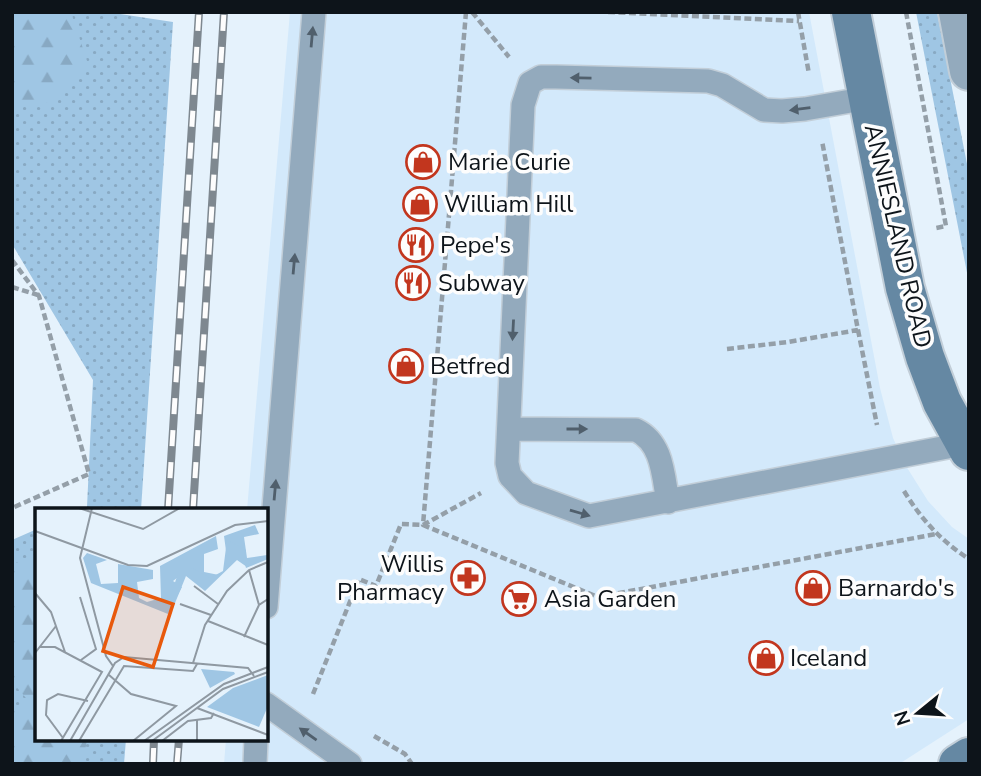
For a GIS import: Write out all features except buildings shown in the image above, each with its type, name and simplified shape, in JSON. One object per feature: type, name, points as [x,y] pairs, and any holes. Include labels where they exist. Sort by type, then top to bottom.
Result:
[{"type":"street","name":"ANNIESLAND ROAD","points":[[851,12],[911,307],[925,357],[942,402],[966,447]]},
{"type":"street","points":[[958,12],[969,71]]},
{"type":"street","points":[[958,764],[969,757]]},
{"type":"lane","points":[[268,582],[314,12]]},
{"type":"lane","points":[[868,98],[782,111],[764,110],[722,85],[708,81],[541,77],[530,83],[523,105],[507,463],[510,477],[526,493],[589,516],[966,447]]},
{"type":"lane","points":[[509,429],[636,430],[646,435],[654,444],[668,502]]},
{"type":"lane","points":[[268,705],[350,764]]},
{"type":"lane","points":[[255,764],[256,741]]},
{"type":"path","points":[[472,12],[530,83]]},
{"type":"path","points":[[608,12],[799,21]]},
{"type":"path","points":[[727,349],[858,330],[798,12]]},
{"type":"path","points":[[12,260],[38,296],[89,474],[12,508]]},
{"type":"path","points":[[12,286],[38,296]]},
{"type":"path","points":[[311,700],[359,579],[376,586],[401,524],[423,525],[510,477]]},
{"type":"path","points":[[370,734],[405,754],[412,764]]},
{"type":"shaded area","points":[[290,12],[809,12],[880,388],[893,438],[906,466],[928,501],[952,527],[969,539],[969,719],[899,764],[224,764],[226,741],[268,741],[268,508],[247,508]]},
{"type":"green space","points":[[12,12],[107,12],[173,22],[141,508],[85,508],[93,380],[12,244]]},
{"type":"green space","points":[[12,12],[71,12],[89,67],[43,106],[12,104]]},
{"type":"green space","points":[[916,12],[937,12],[969,174],[969,283]]},
{"type":"green space","points":[[35,530],[35,741],[126,741],[124,764],[12,764],[12,540]]},
{"type":"green space","points":[[35,554],[35,741],[87,741],[83,764],[12,764],[12,713],[26,698],[12,682],[12,565]]},
{"type":"railway","points":[[168,508],[199,12]]},
{"type":"railway","points":[[193,508],[224,12]]},
{"type":"railway","points":[[153,764],[154,741]]},
{"type":"railway","points":[[177,764],[179,741]]},
{"type":"place","name":"Marie Curie","points":[[423,162]]},
{"type":"place","name":"William Hill","points":[[420,204]]},
{"type":"place","name":"Pepe's","points":[[416,245]]},
{"type":"place","name":"Subway","points":[[413,283]]},
{"type":"place","name":"Betfred","points":[[406,366]]},
{"type":"place","name":"Willis Pharmacy","points":[[468,578]]},
{"type":"place","name":"Barnardo's","points":[[813,588]]},
{"type":"place","name":"Asia Garden","points":[[519,599]]},
{"type":"place","name":"Iceland","points":[[766,658]]}]
